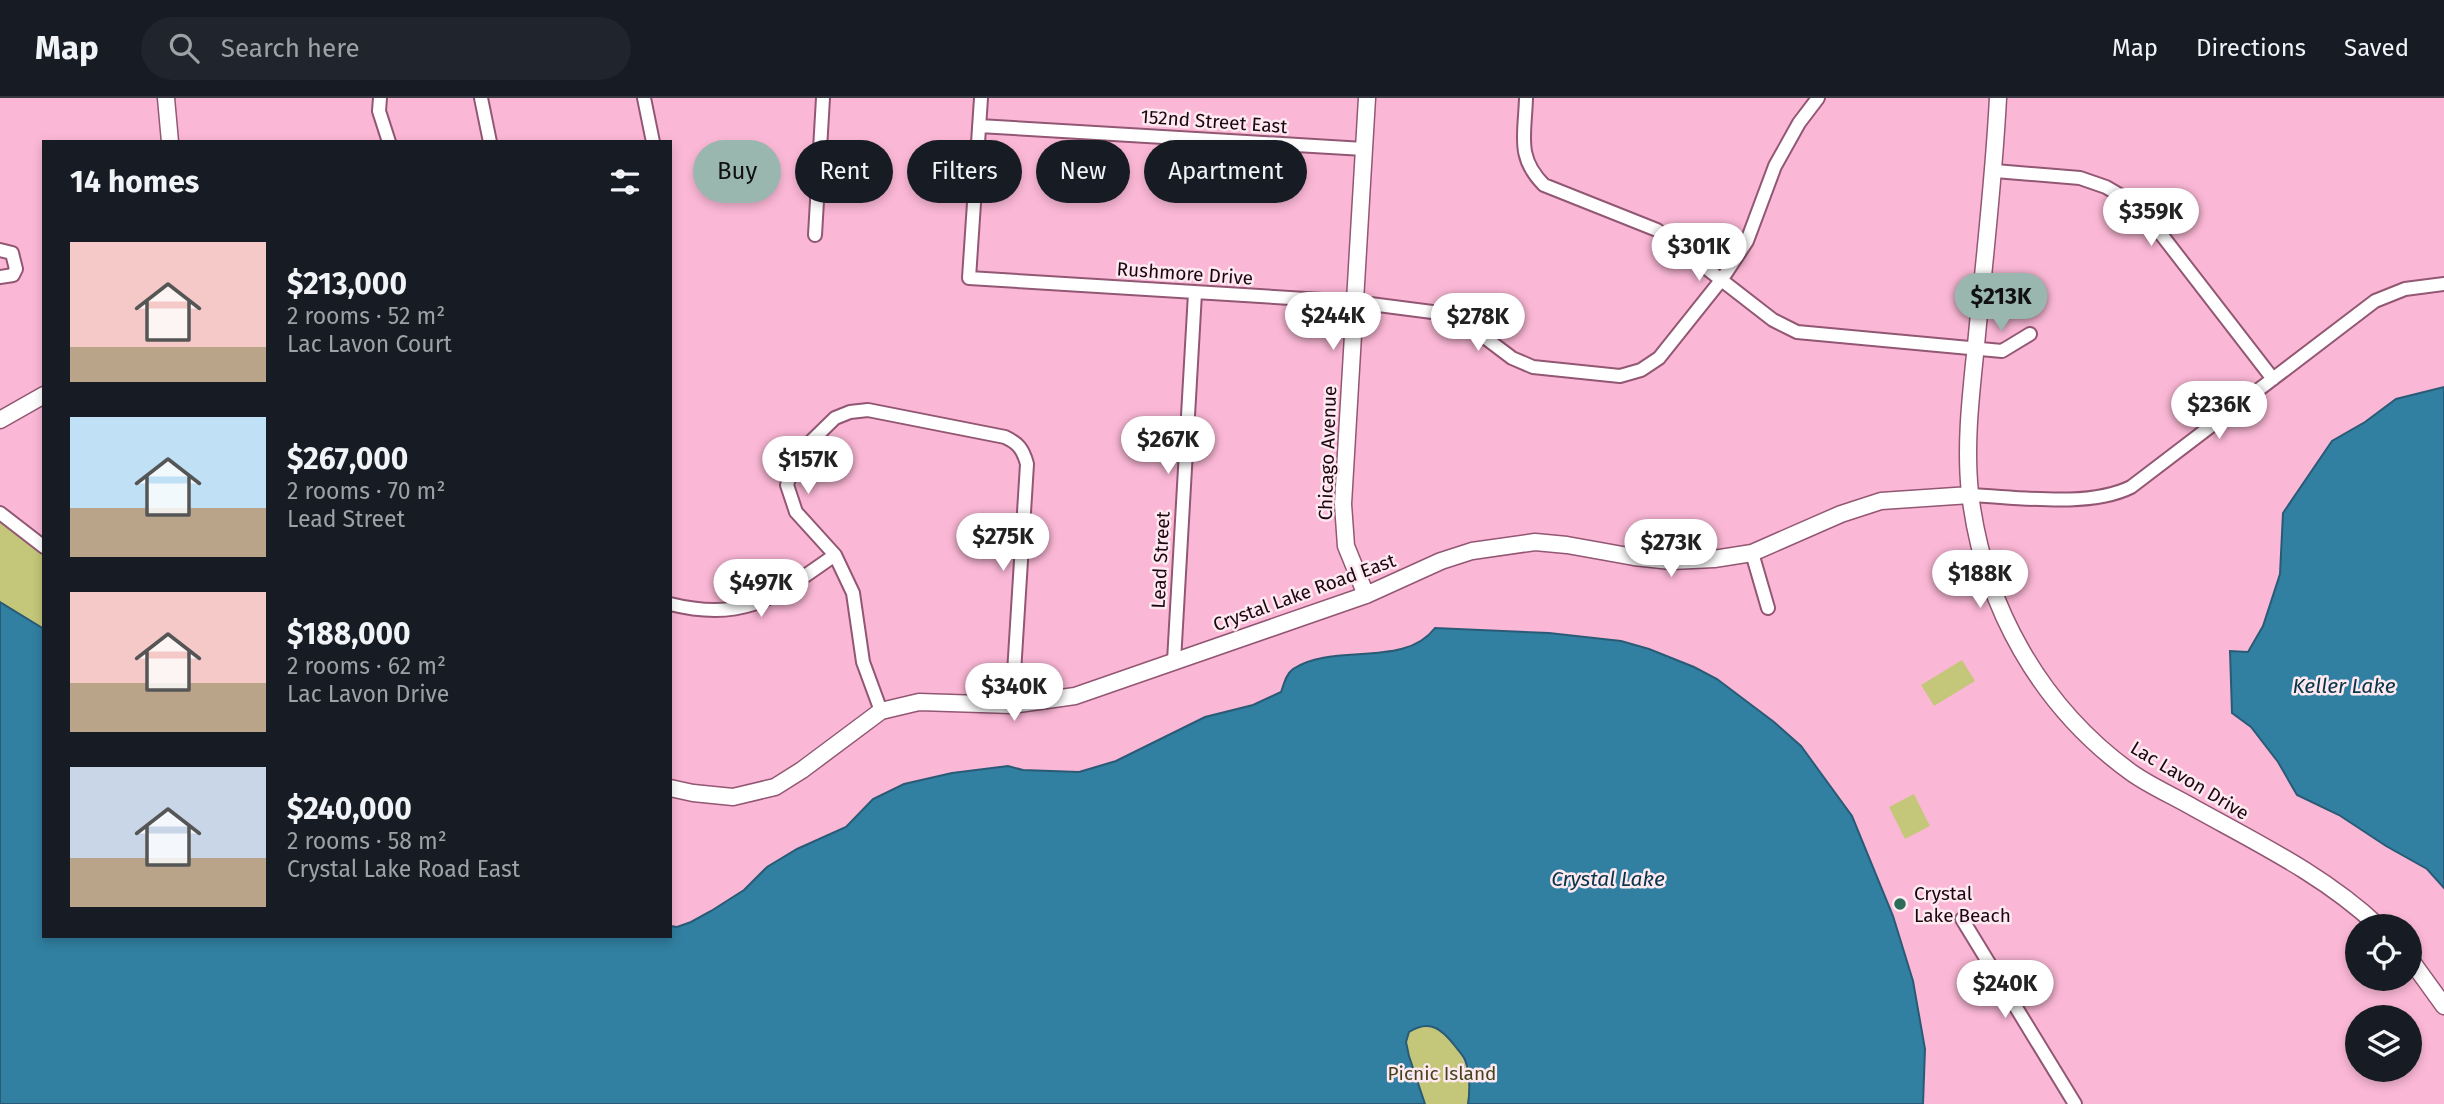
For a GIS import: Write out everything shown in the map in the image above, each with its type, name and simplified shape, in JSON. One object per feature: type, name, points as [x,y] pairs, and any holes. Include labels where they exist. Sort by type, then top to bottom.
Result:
[{"type":"street","points":[[166,98],[170,140]]},
{"type":"street","points":[[380,98],[379,111],[388,140]]},
{"type":"street","points":[[481,98],[490,140]]},
{"type":"street","points":[[644,98],[653,140]]},
{"type":"street","points":[[815,235],[823,98]]},
{"type":"street","points":[[979,125],[981,98]]},
{"type":"street","name":"Chicago Avenue","points":[[1366,595],[1346,547],[1343,504],[1367,98]]},
{"type":"street","points":[[1526,98],[1524,154],[1530,171],[1544,185],[1657,230],[1773,320],[1797,332],[2002,351],[2030,334]]},
{"type":"street","name":"Rushmore Drive","points":[[979,125],[969,278],[1354,302],[1440,313],[1471,327],[1512,358],[1533,367],[1620,376],[1641,370],[1659,358],[1722,279],[1747,241],[1776,166],[1799,123],[1818,98]]},
{"type":"street","name":"Lac Lavon Drive","points":[[1998,98],[1994,171],[1968,446],[1970,495],[1979,547],[1997,603],[2022,654],[2054,699],[2081,729],[2133,774],[2319,879],[2365,914]]},
{"type":"street","name":"152nd Street East","points":[[979,125],[1364,149]]},
{"type":"street","points":[[1994,171],[2080,178],[2106,187],[2130,201],[2154,225],[2273,379]]},
{"type":"street","points":[[0,250],[12,253],[16,269],[13,275],[0,277]]},
{"type":"street","points":[[1970,495],[2091,500],[2115,495],[2131,487],[2375,301],[2405,289],[2444,284]]},
{"type":"street","name":"Lead Street","points":[[1174,661],[1195,293]]},
{"type":"street","points":[[0,420],[42,395]]},
{"type":"street","points":[[881,711],[863,662],[853,593],[835,555],[796,512],[787,485],[796,456],[835,418],[850,412],[868,410],[998,435],[1017,443],[1024,452],[1027,464],[1012,705]]},
{"type":"street","name":"Crystal Lake Road East","points":[[672,788],[733,797],[775,786],[802,771],[881,711],[919,702],[1012,705],[1075,696],[1366,595],[1441,561],[1500,546],[1535,542],[1567,545],[1634,558],[1671,561],[1714,559],[1752,552],[1841,514],[1881,501],[1970,495]]},
{"type":"street","points":[[0,513],[42,545]]},
{"type":"street","points":[[1752,552],[1768,608]]},
{"type":"street","points":[[672,604],[696,610],[738,609],[777,595],[835,555]]},
{"type":"street","points":[[1962,919],[2075,1104]]},
{"type":"street","points":[[2422,976],[2444,1006]]},
{"type":"green space","points":[[0,513],[42,545],[42,628],[0,602]]},
{"type":"green space","points":[[1962,660],[1975,681],[1934,706],[1921,685]]},
{"type":"green space","points":[[1914,794],[1930,826],[1905,839],[1889,807]]},
{"type":"green space","name":"Picnic Island","points":[[1430,1025],[1450,1040],[1462,1058],[1468,1079],[1468,1104],[1425,1104],[1406,1042],[1409,1032],[1419,1026]]},
{"type":"water","name":"Keller Lake","points":[[2444,387],[2444,888],[2427,869],[2339,815],[2297,795],[2278,762],[2251,727],[2232,713],[2230,651],[2248,652],[2263,626],[2280,574],[2283,513],[2332,441],[2365,422],[2396,399]]},
{"type":"water","name":"Crystal Lake","points":[[0,602],[42,628],[42,938],[672,938],[672,926],[691,922],[711,911],[744,890],[767,867],[797,849],[846,827],[873,799],[904,784],[952,773],[1008,766],[1023,770],[1079,772],[1116,761],[1205,717],[1253,705],[1281,692],[1291,671],[1309,661],[1405,648],[1422,640],[1435,628],[1549,633],[1621,641],[1649,649],[1717,679],[1801,746],[1852,816],[1893,916],[1913,981],[1925,1049],[1923,1104],[1468,1104],[1469,1076],[1464,1058],[1440,1031],[1423,1026],[1409,1032],[1406,1042],[1425,1104],[0,1104]]},
{"type":"place","name":"Crystal Lake Beach","points":[[1900,904]]}]
